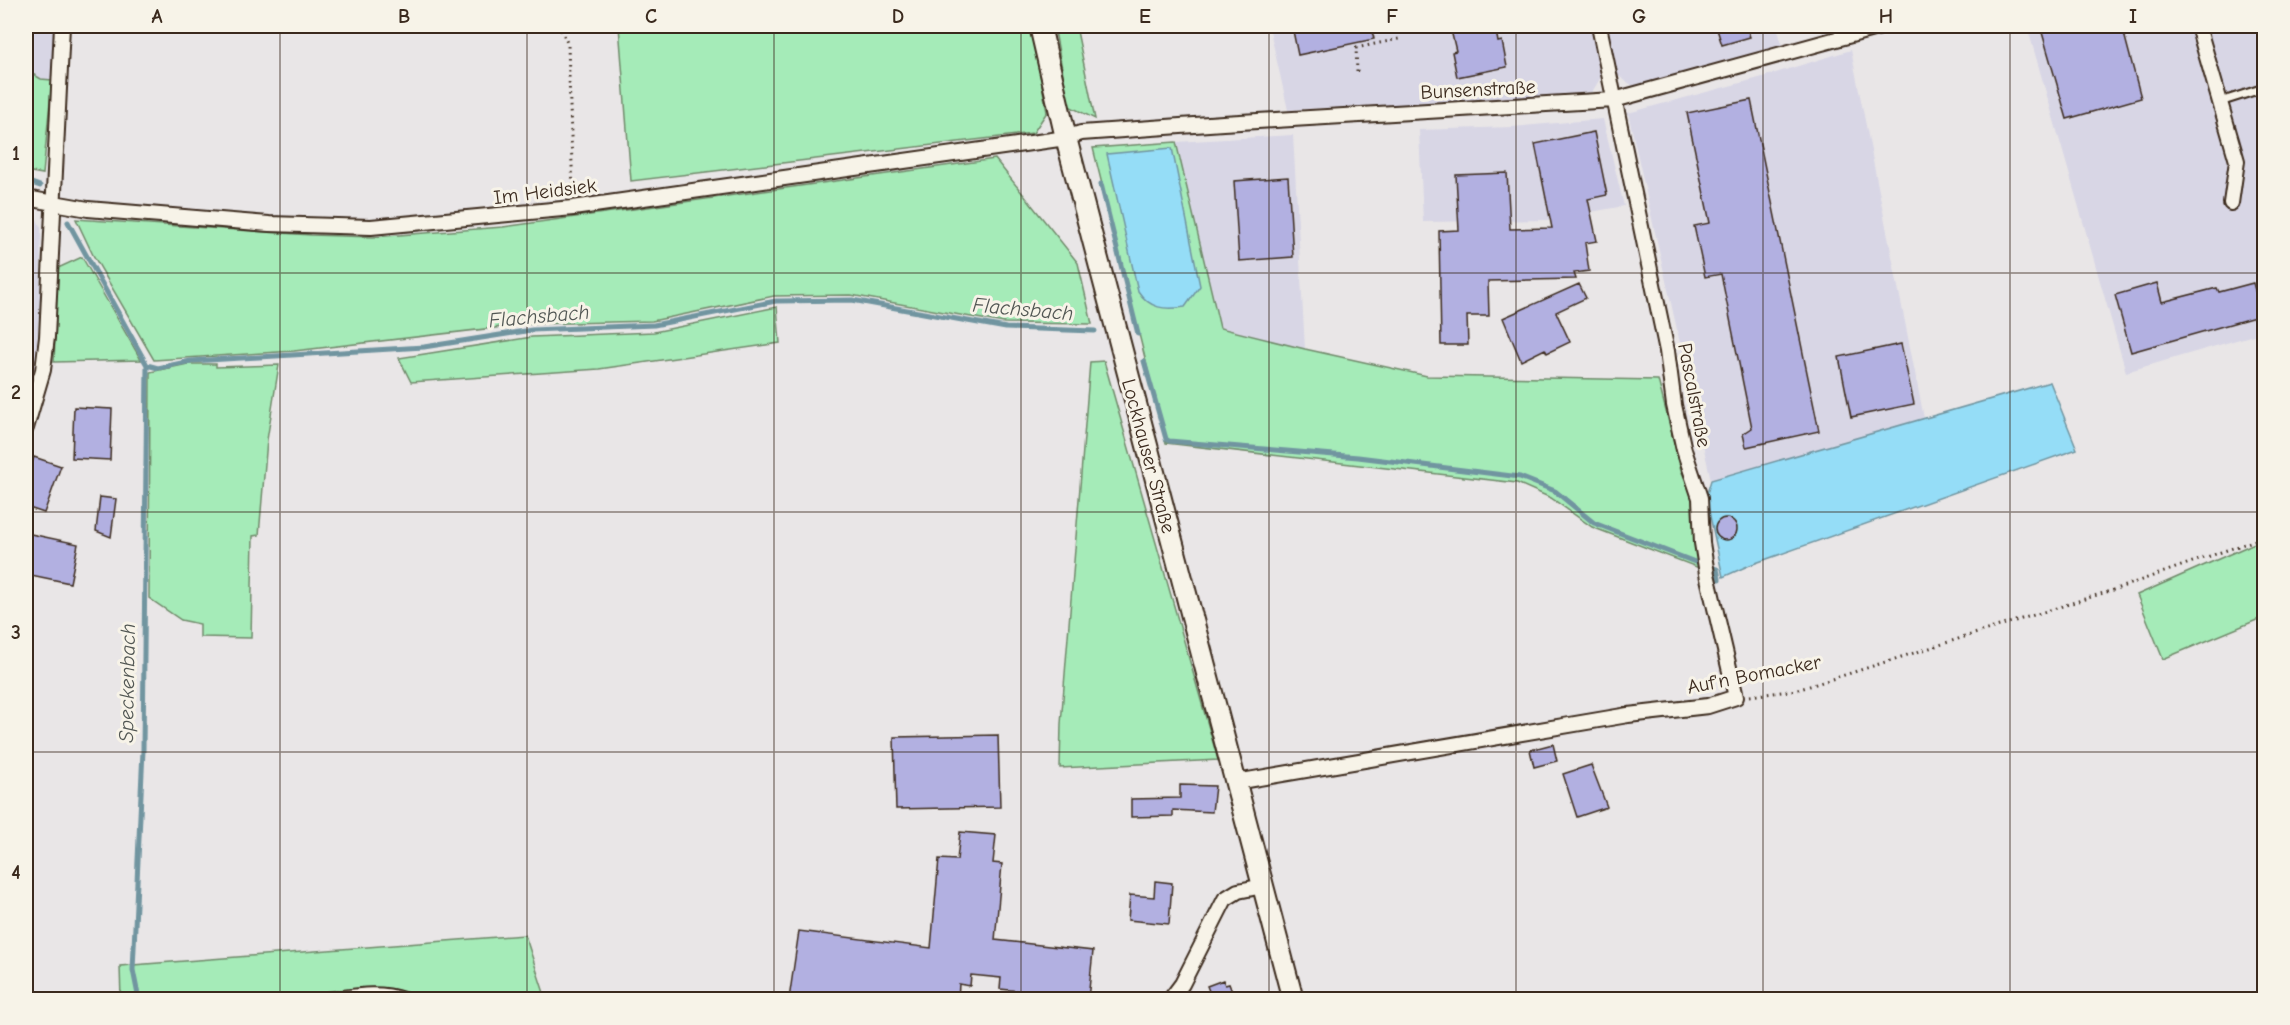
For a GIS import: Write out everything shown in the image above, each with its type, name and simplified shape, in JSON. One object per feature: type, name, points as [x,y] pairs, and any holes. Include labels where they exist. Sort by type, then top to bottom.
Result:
[{"type":"street","points":[[26,428],[43,370],[47,337],[62,26]]},
{"type":"street","name":"Lockhauser Straße","points":[[1040,26],[1066,138],[1293,999]]},
{"type":"street","name":"Pascalstraße","points":[[1599,26],[1667,351],[1674,405],[1684,450],[1700,498],[1702,543],[1707,574],[1736,697]]},
{"type":"street","name":"Bunsenstraße","points":[[1066,138],[1081,134],[1211,124],[1614,100],[1884,26]]},
{"type":"street","points":[[2198,26],[2236,161],[2231,203]]},
{"type":"street","name":"Im Heidsiek","points":[[26,198],[88,209],[269,224],[371,227],[573,208],[1066,138]]},
{"type":"street","name":"Auf'n Bomacker","points":[[1236,782],[1628,715],[1708,706],[1736,697]]},
{"type":"street","points":[[1170,999],[1182,984],[1225,899],[1238,891],[1263,886]]},
{"type":"street","points":[[327,999],[369,995],[386,995],[403,999]]},
{"type":"lane","points":[[2220,102],[2265,88]]},
{"type":"path","points":[[451,26],[471,30],[497,26]]},
{"type":"path","points":[[555,26],[562,31],[568,45],[573,208]]},
{"type":"path","points":[[1357,72],[1356,48],[1399,39]]},
{"type":"path","name":"Auf'n Bomacker","points":[[1736,697],[1797,690],[2113,590],[2265,537]]},
{"type":"shaded area","points":[[26,26],[54,26],[52,80],[41,79],[26,70]]},
{"type":"shaded area","points":[[1269,26],[1590,26],[1601,77],[1592,92],[1525,98],[1288,110]]},
{"type":"shaded area","points":[[1607,26],[1777,26],[1782,45],[1633,86],[1617,75]]},
{"type":"shaded area","points":[[2027,26],[2264,26],[2264,332],[2126,372]]},
{"type":"shaded area","points":[[1851,50],[1924,418],[1711,480],[1628,113],[1759,78]]},
{"type":"shaded area","points":[[1603,119],[1624,206],[1547,220],[1423,222],[1419,130],[1512,127]]},
{"type":"shaded area","points":[[1293,135],[1305,349],[1220,328],[1176,142]]},
{"type":"shaded area","points":[[26,209],[35,215],[41,228],[40,300],[35,371],[26,402]]},
{"type":"green space","points":[[619,26],[1031,26],[1047,112],[1033,133],[631,181]]},
{"type":"green space","points":[[1054,26],[1076,26],[1095,119],[1069,106]]},
{"type":"green space","points":[[26,70],[41,79],[52,80],[43,174],[26,171]]},
{"type":"green space","points":[[1176,142],[1220,328],[1427,376],[1658,380],[1681,470],[1695,502],[1699,568],[1592,527],[1551,498],[1517,483],[1166,443],[1093,148]]},
{"type":"green space","points":[[995,159],[1078,263],[1092,324],[1004,323],[851,295],[774,296],[652,321],[529,324],[294,351],[154,360],[93,255],[76,219],[373,237],[503,227]]},
{"type":"green space","points":[[82,257],[141,360],[54,362],[58,268]]},
{"type":"green space","points":[[777,307],[780,343],[599,369],[411,382],[399,358],[532,337],[654,332]]},
{"type":"green space","points":[[1104,361],[1218,760],[1060,768],[1061,724],[1090,362]]},
{"type":"green space","points":[[188,364],[216,364],[216,367],[279,365],[267,440],[259,535],[253,536],[251,638],[200,637],[200,624],[181,620],[149,598],[150,372]]},
{"type":"green space","points":[[2264,539],[2264,617],[2163,659],[2137,595]]},
{"type":"green space","points":[[525,935],[546,999],[420,999],[393,989],[394,999],[121,999],[120,966]]},
{"type":"water","points":[[1172,148],[1200,286],[1185,307],[1170,308],[1158,307],[1147,302],[1138,291],[1107,154]]},
{"type":"water","points":[[2050,382],[2077,449],[1750,565],[1723,577],[1706,497],[1711,480]]},
{"type":"building","points":[[1292,26],[1371,26],[1374,39],[1298,55]]},
{"type":"building","points":[[1450,26],[1495,26],[1498,42],[1502,41],[1507,67],[1457,77],[1452,52],[1456,51]]},
{"type":"building","points":[[1716,26],[1746,26],[1750,37],[1722,45]]},
{"type":"building","points":[[2052,26],[2122,26],[2141,98],[2067,119],[2041,29]]},
{"type":"building","points":[[1751,100],[1819,431],[1746,447],[1743,434],[1752,428],[1721,274],[1705,277],[1694,226],[1710,223],[1687,113]]},
{"type":"building","points":[[1594,132],[1607,195],[1588,199],[1597,241],[1585,243],[1589,271],[1574,273],[1576,279],[1488,281],[1489,316],[1467,316],[1468,345],[1441,345],[1439,231],[1459,230],[1456,175],[1507,173],[1510,229],[1552,228],[1535,144]]},
{"type":"building","points":[[1288,177],[1293,257],[1239,261],[1234,181]]},
{"type":"building","points":[[2157,283],[2162,302],[2217,288],[2219,292],[2253,283],[2262,315],[2131,352],[2115,295]]},
{"type":"building","points":[[1579,284],[1586,298],[1556,312],[1570,342],[1547,353],[1545,349],[1521,361],[1503,318]]},
{"type":"building","points":[[1901,344],[1914,404],[1851,417],[1839,357]]},
{"type":"building","points":[[74,407],[112,409],[110,460],[72,458]]},
{"type":"building","points":[[34,457],[61,466],[44,513],[26,507],[26,480]]},
{"type":"building","points":[[100,497],[116,499],[111,537],[96,531]]},
{"type":"building","points":[[1726,518],[1734,521],[1737,529],[1734,537],[1726,540],[1718,537],[1715,529],[1718,521]]},
{"type":"building","points":[[26,533],[78,544],[70,583],[26,574]]},
{"type":"building","points":[[998,735],[1000,807],[896,809],[894,737]]},
{"type":"building","points":[[1553,744],[1557,761],[1534,767],[1530,750]]},
{"type":"building","points":[[1591,765],[1607,807],[1577,817],[1563,774]]},
{"type":"building","points":[[1180,785],[1215,786],[1212,812],[1173,810],[1173,816],[1131,817],[1131,799],[1180,798]]},
{"type":"building","points":[[960,832],[996,835],[993,863],[1002,864],[995,940],[1093,951],[1088,999],[1051,999],[1052,994],[1000,989],[1001,978],[971,975],[970,986],[959,984],[958,999],[789,999],[799,931],[931,948],[939,859],[957,860]]},
{"type":"building","points":[[1155,881],[1172,883],[1169,924],[1128,920],[1130,895],[1154,897]]},
{"type":"building","points":[[1223,980],[1225,985],[1229,984],[1235,999],[1190,999],[1209,991],[1207,986]]},
{"type":"waterway","name":"Flachsbach","points":[[26,181],[40,186]]},
{"type":"waterway","points":[[1101,184],[1138,334]]},
{"type":"waterway","name":"Flachsbach","points":[[68,222],[147,365],[158,368],[191,361],[424,347],[532,330],[654,325],[776,301],[852,300],[1006,328],[1095,331]]},
{"type":"waterway","name":"Flachsbach","points":[[1144,361],[1166,439],[1169,441],[1358,457],[1520,477],[1555,491],[1594,523],[1695,562]]},
{"type":"waterway","name":"Speckenbach","points":[[139,1000],[133,970],[143,750],[147,365]]},
{"type":"waterway","name":"Flachsbach","points":[[1714,568],[1717,569],[1719,579]]}]
